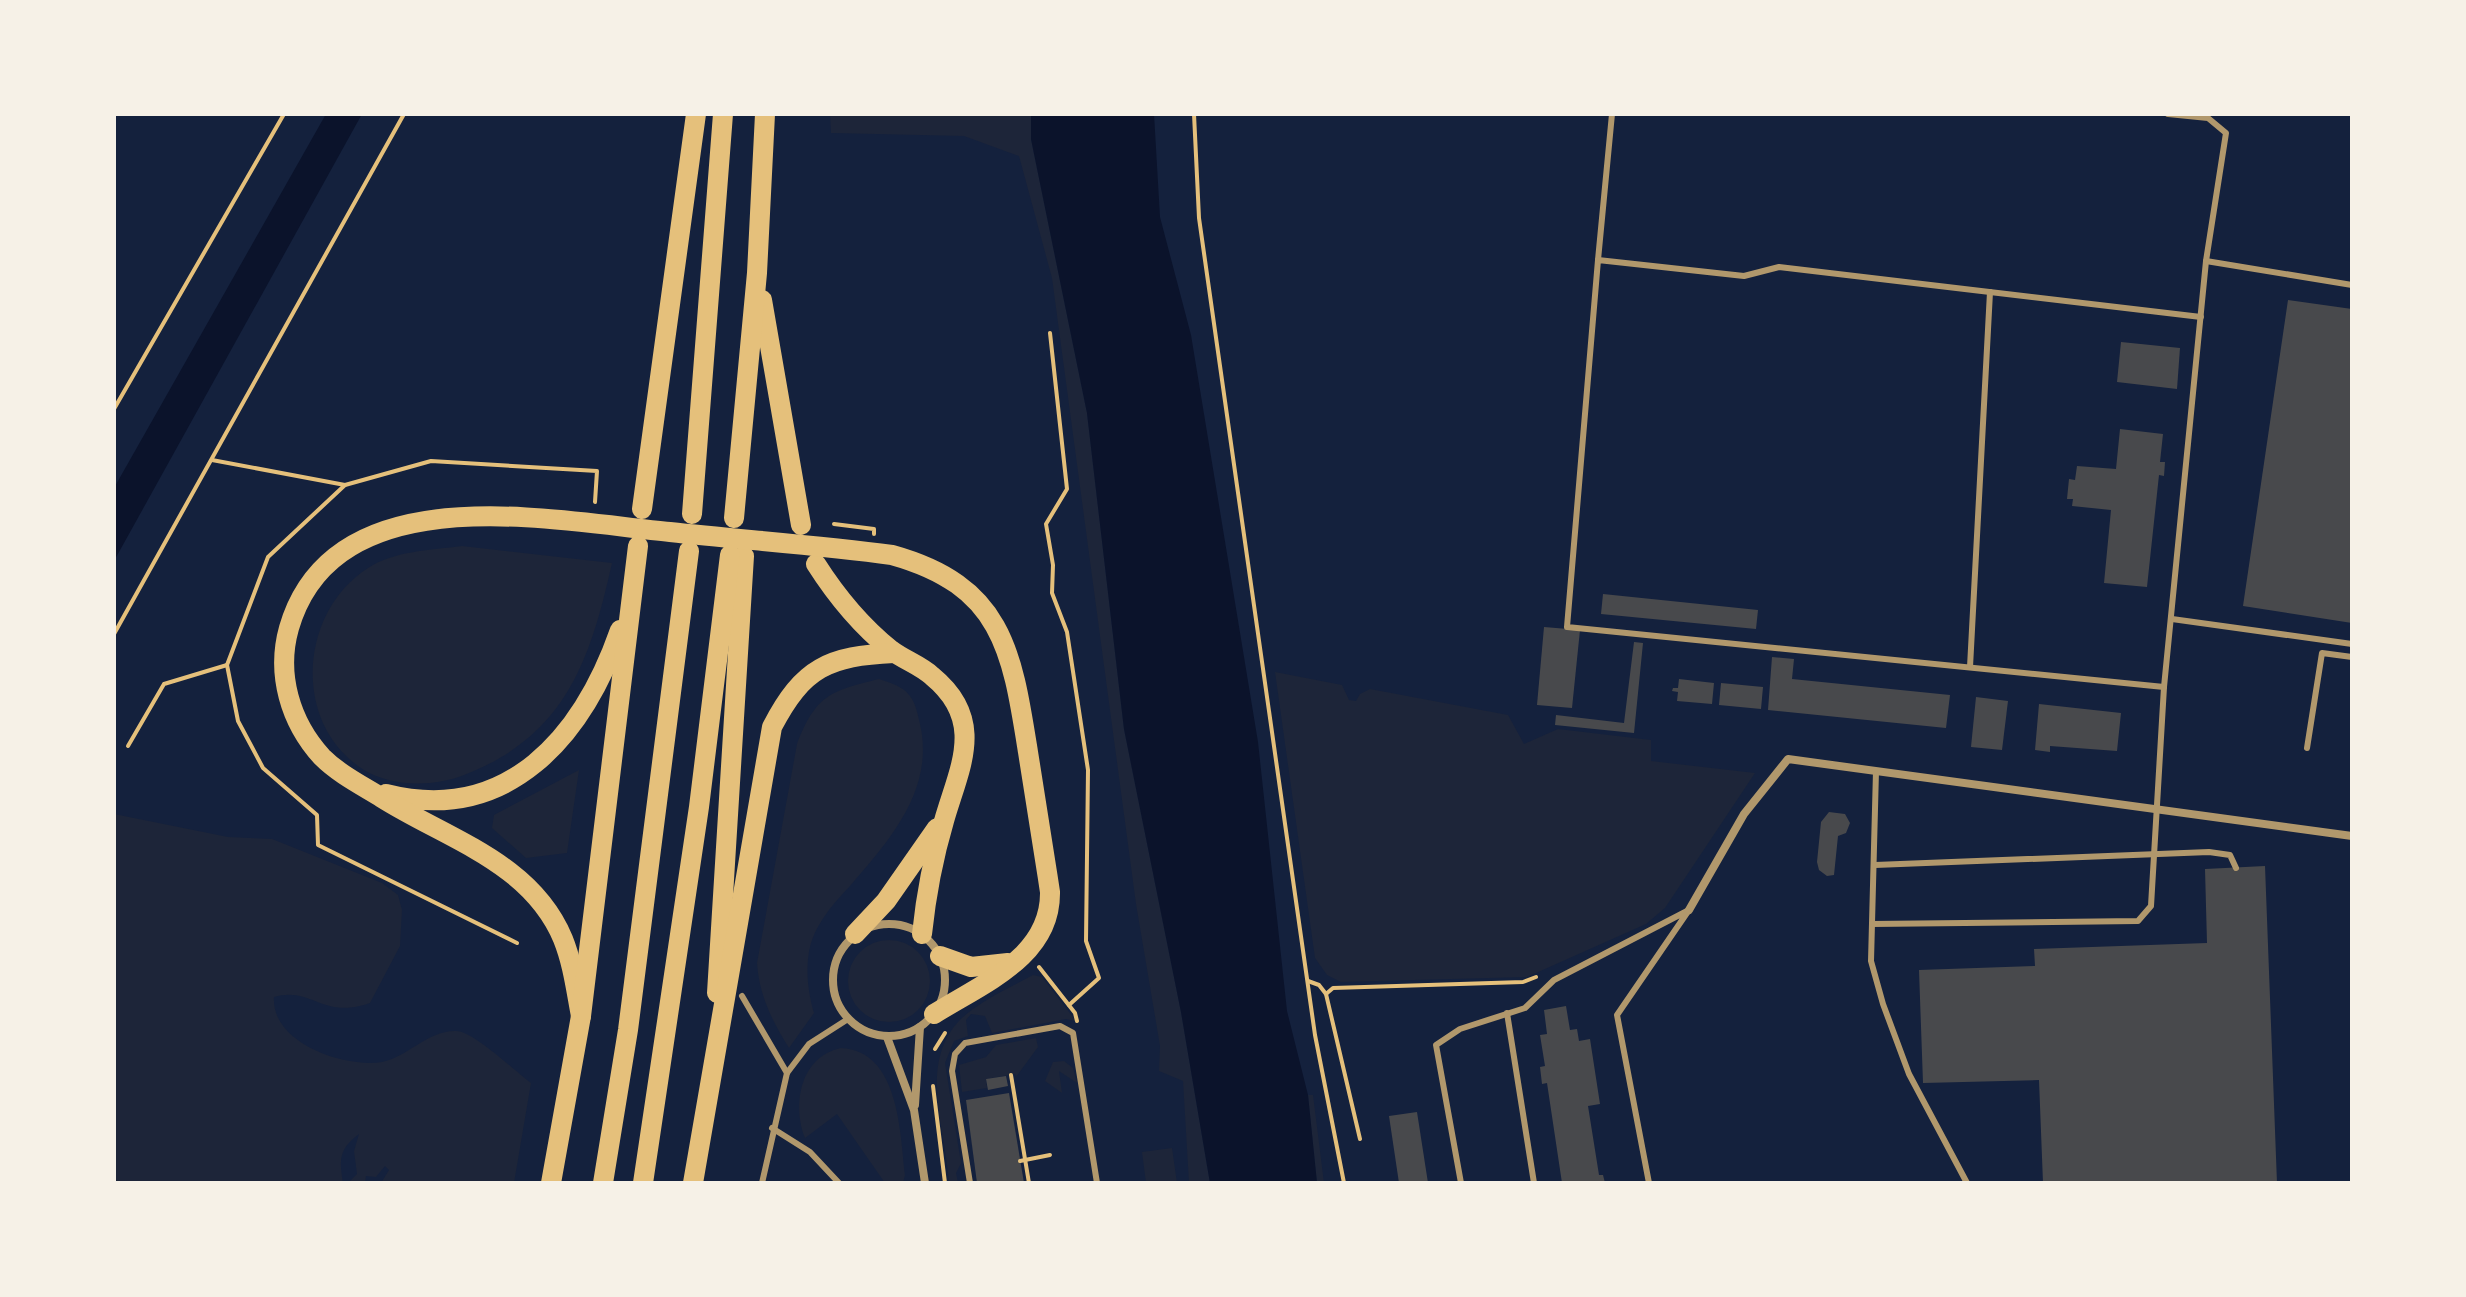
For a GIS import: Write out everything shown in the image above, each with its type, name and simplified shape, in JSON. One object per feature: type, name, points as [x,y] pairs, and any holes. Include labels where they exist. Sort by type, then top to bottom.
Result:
[{"type":"highway","points":[[642,509],[696,114]]},
{"type":"highway","points":[[692,514],[723,114]]},
{"type":"highway","points":[[734,518],[757,273],[765,114]]},
{"type":"highway","points":[[757,273],[801,525]]},
{"type":"highway","points":[[581,1016],[563,940],[538,897],[492,858],[367,789],[323,758],[294,713],[287,690],[285,650],[294,613],[321,571],[342,554],[393,528],[451,516],[549,520],[870,552],[914,562],[949,578],[982,607],[1007,647],[1016,677],[1050,892],[1050,915],[1043,933],[1016,961],[927,1020]]},
{"type":"highway","points":[[551,1183],[581,1016],[638,546]]},
{"type":"highway","points":[[603,1183],[633,999],[689,551]]},
{"type":"highway","points":[[643,1183],[737,556],[717,955],[717,1045]]},
{"type":"highway","points":[[816,564],[845,607],[894,653],[935,677],[959,714],[965,753],[944,818],[926,894],[922,934]]},
{"type":"highway","points":[[367,789],[428,801],[461,800],[495,790],[540,760],[558,741],[604,672],[625,615],[636,568]]},
{"type":"highway","points":[[693,1183],[772,727],[806,676],[826,663],[851,655],[894,653]]},
{"type":"highway","points":[[855,934],[886,901],[944,818]]},
{"type":"highway","points":[[940,956],[971,967],[1016,961]]},
{"type":"street","points":[[1689,910],[1744,814],[1788,759],[2352,836]]},
{"type":"street","points":[[914,1110],[927,1020],[945,986],[940,956],[922,934],[896,924],[868,927],[855,934],[844,945],[832,975],[833,991],[848,1019],[859,1028],[887,1037],[927,1020]]},
{"type":"street","points":[[887,1037],[914,1110],[925,1183]]},
{"type":"lane","points":[[1612,114],[1567,627],[2164,687]]},
{"type":"lane","points":[[1872,924],[2138,921],[2151,906],[2164,687],[2206,261],[2226,133],[2208,118],[2168,114]]},
{"type":"lane","points":[[1598,260],[1744,276],[1779,267],[2201,317]]},
{"type":"lane","points":[[2206,261],[2352,285]]},
{"type":"lane","points":[[1970,667],[1990,292]]},
{"type":"lane","points":[[2172,619],[2352,644]]},
{"type":"lane","points":[[2307,748],[2322,653],[2352,657]]},
{"type":"lane","points":[[1876,771],[1871,961],[1909,1074],[1967,1183]]},
{"type":"lane","points":[[1875,865],[2156,857],[2209,852],[2230,855],[2236,868]]},
{"type":"lane","points":[[1461,1183],[1436,1045],[1460,1029],[1525,1008],[1554,980],[1689,910]]},
{"type":"lane","points":[[1649,1183],[1617,1015],[1689,910]]},
{"type":"lane","points":[[742,996],[787,1073]]},
{"type":"lane","points":[[1507,1013],[1534,1183]]},
{"type":"lane","points":[[762,1183],[772,1128],[787,1073],[809,1044],[848,1019]]},
{"type":"lane","points":[[970,1183],[952,1071],[955,1054],[965,1043],[1060,1026],[1073,1033],[1097,1183]]},
{"type":"lane","points":[[772,1128],[810,1152],[839,1183]]},
{"type":"path","points":[[114,409],[284,114]]},
{"type":"path","points":[[114,634],[404,114]]},
{"type":"path","points":[[1194,114],[1199,218],[1308,981],[1344,1183]]},
{"type":"path","points":[[1050,333],[1067,489],[1046,524],[1053,565],[1052,593],[1067,632],[1088,770],[1086,941],[1099,978],[1069,1005]]},
{"type":"path","points":[[212,460],[345,485]]},
{"type":"path","points":[[834,524],[874,529]]},
{"type":"path","points":[[128,746],[164,684],[227,665],[238,721],[263,768],[317,815],[318,845],[517,943]]},
{"type":"path","points":[[1326,994],[1333,988],[1523,982],[1537,977]]},
{"type":"path","points":[[1308,981],[1319,985],[1326,994],[1360,1139]]},
{"type":"path","points":[[1011,1075],[1029,1183]]},
{"type":"path","points":[[1023,1160],[1050,1155]]},
{"type":"shaded area","points":[[326,114],[362,114],[114,561],[114,488]]},
{"type":"shaded area","points":[[830,114],[1031,114],[1031,139],[1087,413],[1124,729],[1181,1012],[1210,1183],[1189,1183],[1183,1081],[1159,1071],[1160,1046],[1136,904],[1052,278],[1019,156],[964,136],[831,133]]},
{"type":"shaded area","points":[[1031,114],[1154,114],[1160,217],[1191,335],[1258,742],[1287,1011],[1308,1095],[1317,1183],[1210,1183],[1181,1012],[1124,729],[1087,413],[1031,139]]},
{"type":"shaded area","points":[[462,546],[612,563],[594,632],[568,692],[527,739],[498,759],[440,782],[400,782],[375,776],[340,750],[324,725],[315,697],[313,668],[317,639],[328,612],[345,587],[368,568],[401,555]]},
{"type":"shaded area","points":[[1275,672],[1342,685],[1349,700],[1356,701],[1360,694],[1370,689],[1508,715],[1524,744],[1558,729],[1651,740],[1651,761],[1755,773],[1665,908],[1646,924],[1527,977],[1341,982],[1327,975],[1315,958]]},
{"type":"shaded area","points":[[879,679],[903,689],[912,699],[920,724],[923,748],[921,770],[915,792],[894,832],[832,906],[817,930],[810,947],[808,964],[814,1013],[789,1048],[767,1007],[757,963],[797,744],[818,705],[848,687]]},
{"type":"shaded area","points":[[579,770],[567,853],[526,858],[492,828],[494,815]]},
{"type":"shaded area","points":[[114,814],[228,837],[272,839],[382,883],[398,895],[402,910],[400,946],[370,1003],[340,1008],[287,995],[274,997],[276,1013],[284,1027],[297,1039],[313,1049],[349,1061],[382,1062],[446,1032],[463,1033],[483,1044],[531,1083],[514,1183],[381,1183],[389,1170],[385,1166],[376,1177],[366,1176],[365,1183],[348,1183],[357,1174],[354,1151],[359,1134],[342,1155],[343,1183],[114,1183]]},
{"type":"shaded area","points":[[889,940],[905,943],[918,952],[927,965],[930,981],[927,997],[918,1010],[905,1019],[889,1022],[873,1019],[860,1010],[851,997],[848,981],[851,965],[860,952],[873,943]]},
{"type":"shaded area","points":[[1033,975],[1042,977],[1076,1021],[1066,1019],[992,1033],[985,1016],[971,1014],[966,1020],[968,1036],[954,1041],[945,1063],[961,1163],[956,1173],[958,1183],[949,1183],[937,1089],[943,1045],[955,1026],[973,1009]]},
{"type":"shaded area","points":[[1036,1038],[1038,1047],[1016,1077],[1015,1074],[986,1079],[987,1088],[962,1092],[959,1065],[986,1057],[996,1045]]},
{"type":"shaded area","points":[[841,1048],[860,1053],[875,1063],[885,1078],[898,1116],[905,1175],[903,1183],[885,1183],[837,1114],[805,1138],[799,1111],[808,1071],[827,1053]]},
{"type":"shaded area","points":[[1064,1061],[1073,1068],[1077,1083],[1059,1071],[1062,1093],[1045,1081],[1053,1062]]},
{"type":"shaded area","points":[[1308,1095],[1313,1095],[1324,1183],[1317,1183]]},
{"type":"shaded area","points":[[1172,1148],[1177,1183],[1146,1183],[1142,1152]]},
{"type":"building","points":[[2288,300],[2352,309],[2352,623],[2243,606]]},
{"type":"building","points":[[2121,342],[2180,348],[2177,389],[2117,382]]},
{"type":"building","points":[[2120,429],[2163,434],[2160,462],[2165,462],[2164,476],[2159,475],[2147,587],[2104,583],[2111,510],[2072,506],[2073,499],[2067,499],[2069,479],[2075,480],[2077,466],[2116,469]]},
{"type":"building","points":[[1603,594],[1758,610],[1756,629],[1601,614]]},
{"type":"building","points":[[1544,627],[1580,630],[1572,708],[1537,705]]},
{"type":"building","points":[[1634,642],[1643,643],[1634,733],[1555,725],[1556,715],[1624,723]]},
{"type":"building","points":[[1772,657],[1794,659],[1792,679],[1950,695],[1946,728],[1768,710]]},
{"type":"building","points":[[1679,679],[1714,683],[1712,704],[1677,701],[1678,692],[1672,691],[1678,688]]},
{"type":"building","points":[[1721,683],[1763,687],[1761,709],[1719,705]]},
{"type":"building","points":[[1976,697],[2008,701],[2002,750],[1971,747]]},
{"type":"building","points":[[2039,704],[2121,713],[2117,751],[2050,746],[2050,752],[2035,750]]},
{"type":"building","points":[[1829,812],[1845,814],[1850,823],[1846,833],[1838,836],[1834,875],[1827,876],[1819,870],[1817,862],[1821,822]]},
{"type":"building","points":[[2265,866],[2277,1183],[2043,1183],[2039,1080],[1923,1083],[1919,970],[2035,966],[2034,949],[2207,943],[2205,869]]},
{"type":"building","points":[[1566,1006],[1570,1030],[1577,1029],[1579,1041],[1590,1039],[1600,1104],[1588,1106],[1599,1175],[1603,1175],[1605,1183],[1562,1183],[1547,1083],[1542,1084],[1540,1067],[1545,1066],[1540,1035],[1547,1034],[1544,1010]]},
{"type":"building","points":[[1006,1076],[1008,1086],[988,1090],[986,1079]]},
{"type":"building","points":[[1009,1093],[1024,1183],[977,1183],[966,1100]]},
{"type":"building","points":[[1417,1112],[1428,1183],[1399,1183],[1389,1116]]}]
